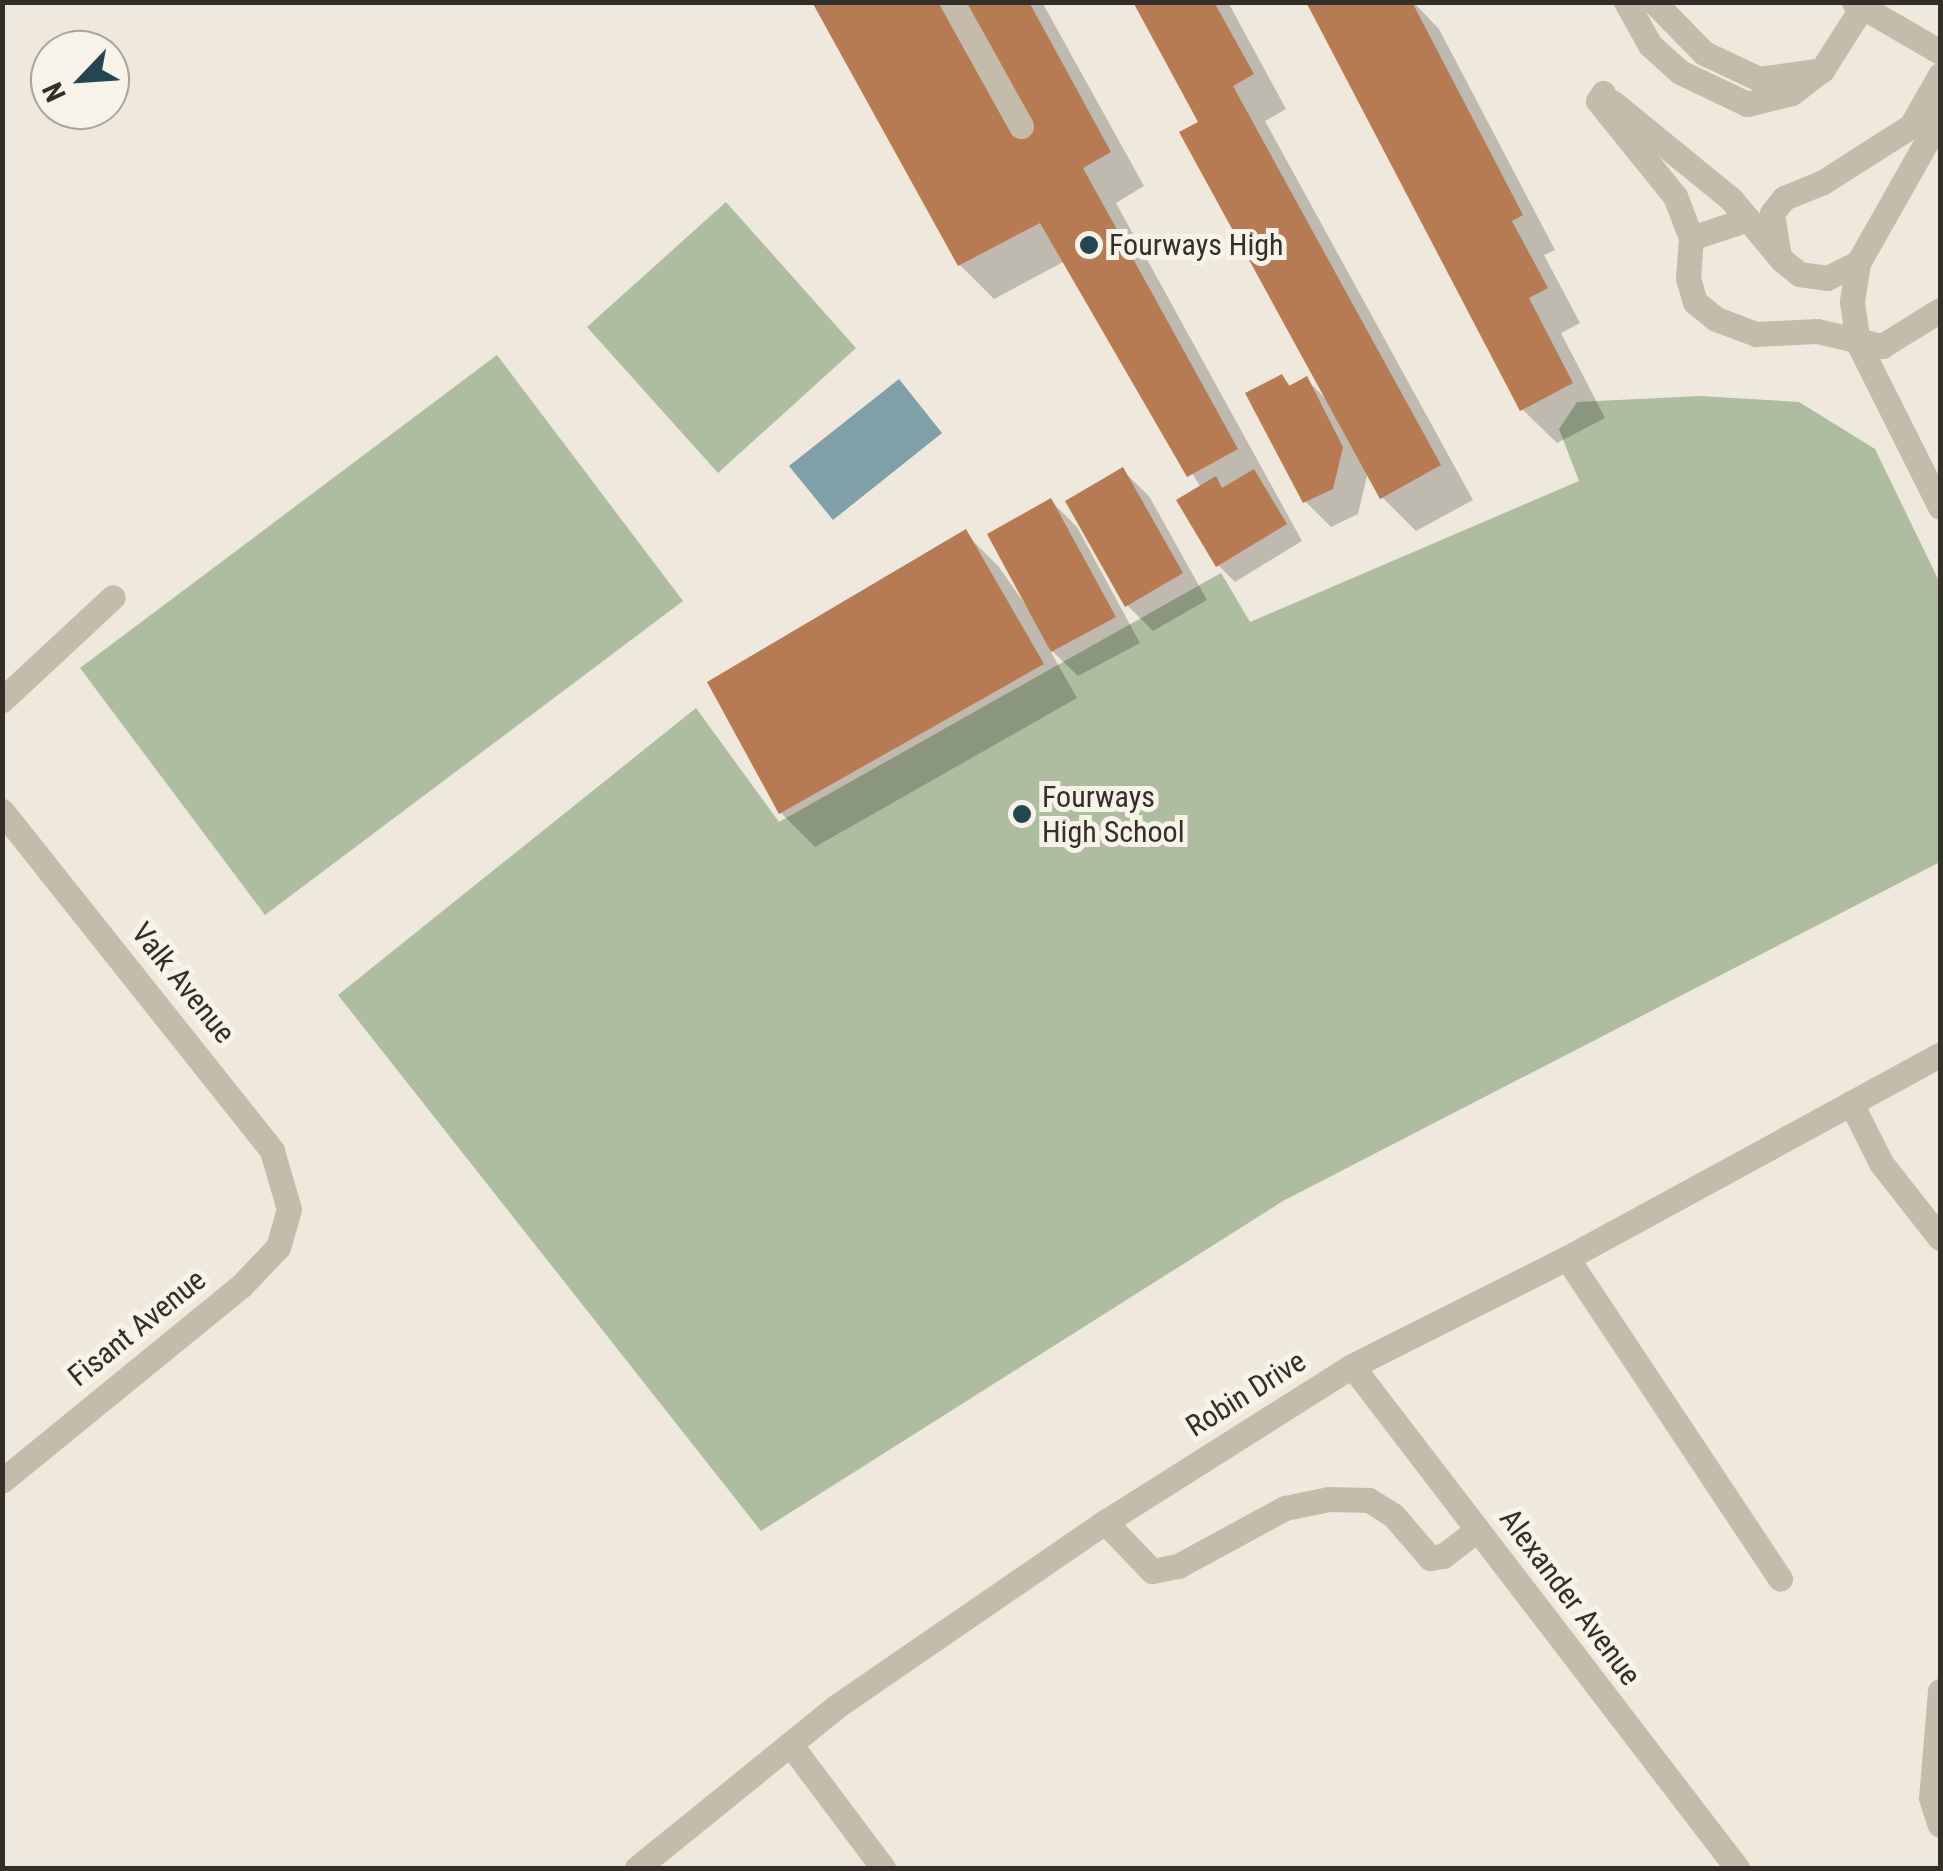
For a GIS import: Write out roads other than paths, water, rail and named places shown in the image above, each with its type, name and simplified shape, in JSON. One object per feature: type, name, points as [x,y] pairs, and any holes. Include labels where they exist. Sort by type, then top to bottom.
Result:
[{"type":"street","points":[[952,2],[1021,126]]},
{"type":"street","points":[[1626,2],[1650,45],[1680,72],[1747,104],[1792,93],[1822,70],[1858,5],[1940,52]]},
{"type":"street","points":[[1654,2],[1704,53],[1759,79],[1822,70]]},
{"type":"street","points":[[1782,260],[1772,213],[1784,198],[1822,182],[1911,126],[1940,75]]},
{"type":"street","points":[[1858,263],[1827,278],[1798,274],[1748,219],[1603,93],[1598,101],[1675,196],[1691,238],[1691,290],[1695,302],[1716,319],[1756,334],[1818,331],[1882,346],[1940,310]]},
{"type":"street","points":[[1940,118],[1858,263],[1852,302],[1858,342],[1940,508]]},
{"type":"street","points":[[1691,238],[1748,219]]},
{"type":"street","points":[[2,700],[112,598]]},
{"type":"street","name":"Valk Avenue","points":[[2,811],[272,1151],[289,1209]]},
{"type":"street","name":"Robin Drive","points":[[637,1868],[790,1744],[1106,1522],[1352,1366],[1568,1258],[1940,1055]]},
{"type":"street","points":[[1851,1104],[1881,1163],[1940,1238]]},
{"type":"street","name":"Fisant Avenue","points":[[2,1481],[242,1285],[278,1247],[289,1209]]},
{"type":"street","points":[[1568,1258],[1780,1579]]},
{"type":"street","name":"Alexander Avenue","points":[[1352,1366],[1737,1868]]},
{"type":"street","points":[[1106,1522],[1152,1571],[1178,1566],[1285,1508],[1329,1499],[1369,1500],[1394,1514],[1430,1558],[1443,1556],[1477,1530]]},
{"type":"street","points":[[1940,1691],[1931,1798],[1940,1825]]},
{"type":"street","points":[[790,1744],[883,1868]]},
{"type":"water","points":[[899,379],[942,433],[833,520],[789,466]]},
{"type":"place","name":"Fourways High","points":[[1089,245]]},
{"type":"place","name":"Fourways High School","points":[[1022,814]]}]
